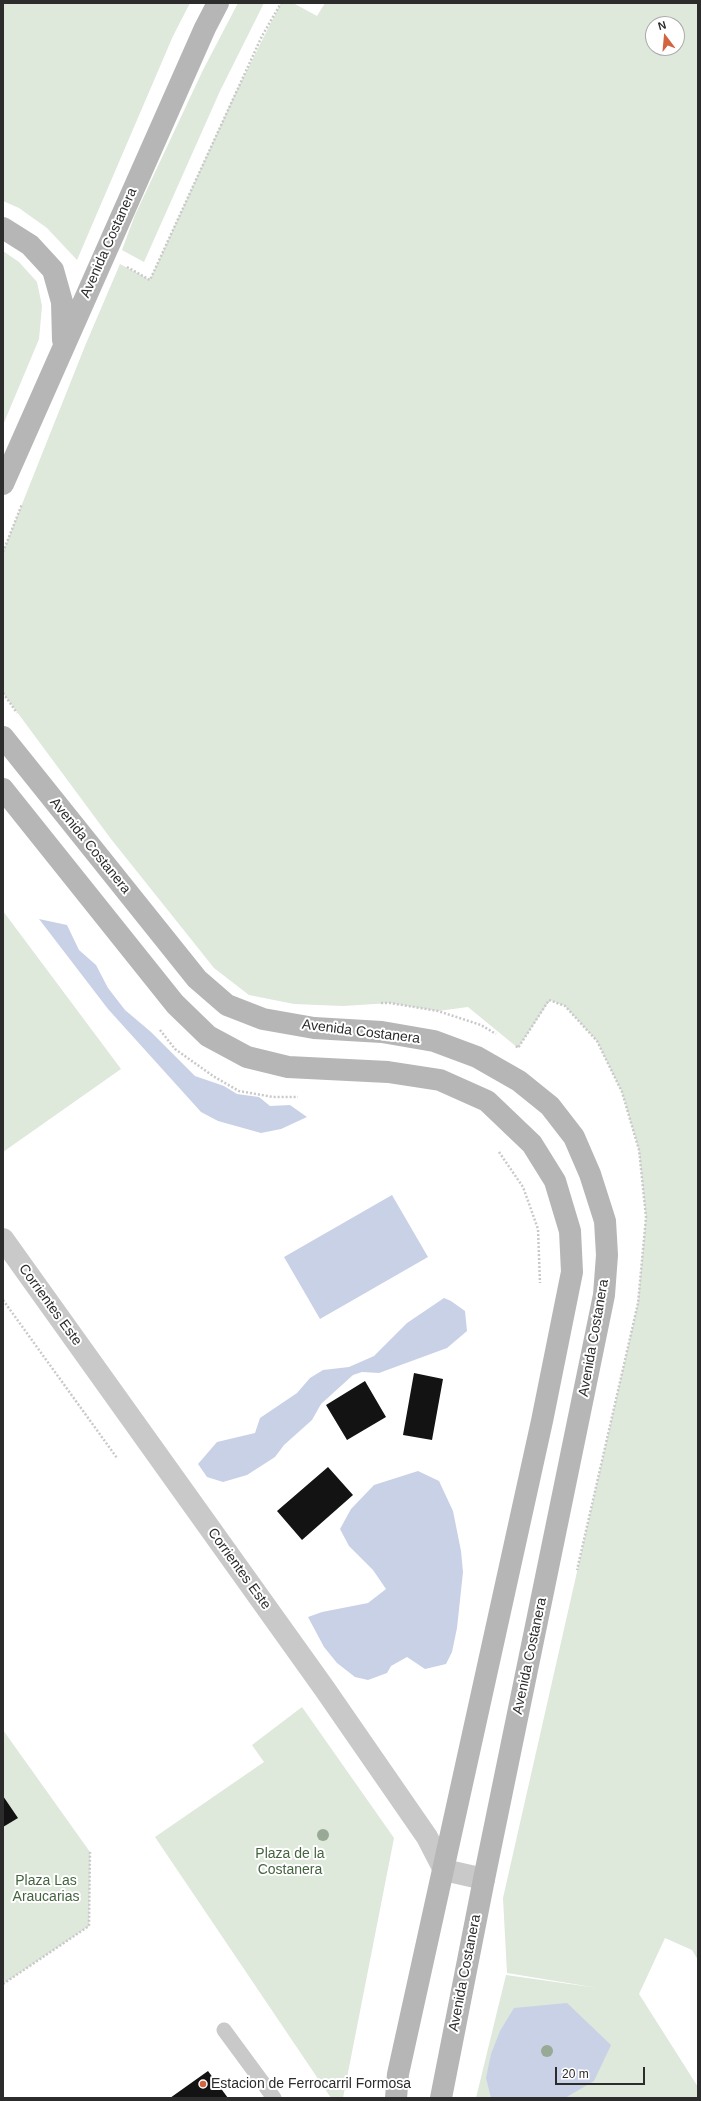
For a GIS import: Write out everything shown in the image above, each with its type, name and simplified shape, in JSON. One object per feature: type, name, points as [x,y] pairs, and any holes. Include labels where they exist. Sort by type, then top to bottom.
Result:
[{"type":"main road","name":"Avenida Costanera","points":[[3,484],[205,28],[218,3]]},
{"type":"main road","points":[[3,228],[30,245],[53,270],[62,302],[63,347]]},
{"type":"main road","name":"Avenida Costanera","points":[[3,737],[197,979],[226,1005],[263,1019],[307,1027],[382,1032],[434,1041],[476,1057],[519,1081],[550,1106],[574,1137],[590,1174],[605,1221],[607,1255],[604,1295],[484,1879],[442,2098]]},
{"type":"main road","points":[[3,789],[176,1004],[208,1036],[247,1056],[288,1067],[388,1072],[440,1080],[487,1101],[532,1144],[555,1181],[570,1231],[572,1272],[542,1421],[398,2074],[396,2098]]},
{"type":"street","name":"Corrientes Este","points":[[3,1239],[324,1688],[426,1837],[444,1870]]},
{"type":"street","points":[[444,1870],[484,1879]]},
{"type":"lane","points":[[224,2030],[274,2098]]},
{"type":"path","points":[[104,255],[150,280],[262,36],[281,3]]},
{"type":"path","points":[[3,693],[18,714]]},
{"type":"path","points":[[374,1004],[390,1002],[438,1011],[481,1025],[499,1036]]},
{"type":"path","points":[[155,1024],[175,1048],[213,1076],[239,1090],[273,1097],[302,1096]]},
{"type":"path","points":[[512,1044],[518,1048]]},
{"type":"path","points":[[495,1145],[523,1187],[538,1230],[539,1290]]},
{"type":"path","points":[[3,1300],[117,1458]]},
{"type":"path","points":[[3,1984],[89,1926],[90,1852]]},
{"type":"green space","points":[[3,3],[190,3],[173,36],[77,260],[47,228],[19,208],[3,201]]},
{"type":"green space","points":[[238,3],[264,3],[220,91],[144,262],[122,250],[135,215],[203,70]]},
{"type":"green space","points":[[281,3],[293,3],[317,16],[325,3],[698,3],[698,1960],[692,1950],[665,1938],[639,1994],[698,2087],[698,2098],[476,2098],[506,1975],[598,1988],[507,1973],[503,1898],[638,1303],[646,1217],[639,1150],[622,1092],[597,1041],[565,1006],[550,1000],[518,1048],[468,1007],[438,1011],[390,1003],[343,1006],[294,1004],[249,995],[214,968],[111,839],[3,693],[3,552],[85,346],[120,264],[150,280],[234,96]]},
{"type":"green space","points":[[3,251],[19,262],[37,282],[42,306],[39,339],[3,425]]},
{"type":"green space","points":[[3,911],[121,1069],[3,1152]]},
{"type":"green space","name":"Plaza de la Costanera","points":[[302,1707],[394,1838],[343,2098],[331,2098],[155,1837],[264,1762],[252,1745]]},
{"type":"green space","name":"Plaza Las Araucarias","points":[[3,1730],[90,1852],[89,1926],[3,1984]]},
{"type":"water","points":[[39,919],[67,925],[79,950],[96,965],[108,988],[125,1010],[151,1032],[195,1076],[224,1086],[237,1094],[259,1097],[270,1106],[290,1105],[307,1117],[281,1129],[261,1133],[218,1121],[201,1112],[108,1009]]},
{"type":"water","points":[[392,1195],[428,1257],[320,1319],[284,1257]]},
{"type":"water","points":[[444,1298],[465,1311],[467,1331],[447,1348],[379,1373],[362,1372],[353,1375],[321,1404],[312,1420],[284,1445],[275,1457],[247,1475],[223,1482],[207,1477],[198,1464],[217,1442],[255,1433],[260,1418],[297,1393],[310,1378],[323,1370],[349,1367],[374,1356],[407,1323]]},
{"type":"water","points":[[418,1471],[439,1481],[453,1511],[461,1551],[463,1572],[457,1628],[452,1652],[446,1664],[425,1669],[407,1657],[391,1666],[387,1673],[368,1680],[355,1677],[337,1663],[324,1647],[308,1617],[322,1612],[368,1603],[386,1589],[373,1570],[349,1546],[340,1529],[351,1509],[374,1485]]},
{"type":"water","points":[[567,2003],[611,2045],[594,2081],[565,2098],[491,2098],[486,2078],[491,2054],[500,2031],[514,2008]]},
{"type":"building","points":[[414,1373],[443,1379],[432,1440],[403,1435]]},
{"type":"building","points":[[365,1381],[386,1417],[347,1440],[326,1405]]},
{"type":"building","points":[[328,1467],[353,1495],[302,1540],[277,1511]]},
{"type":"building","points":[[3,1796],[18,1818],[3,1827]]},
{"type":"building","name":"Estacion de Ferrocarril Formosa","points":[[208,2071],[228,2098],[170,2098]]},
{"type":"place","name":"Estacion de Ferrocarril Formosa","points":[[203,2084]]}]
